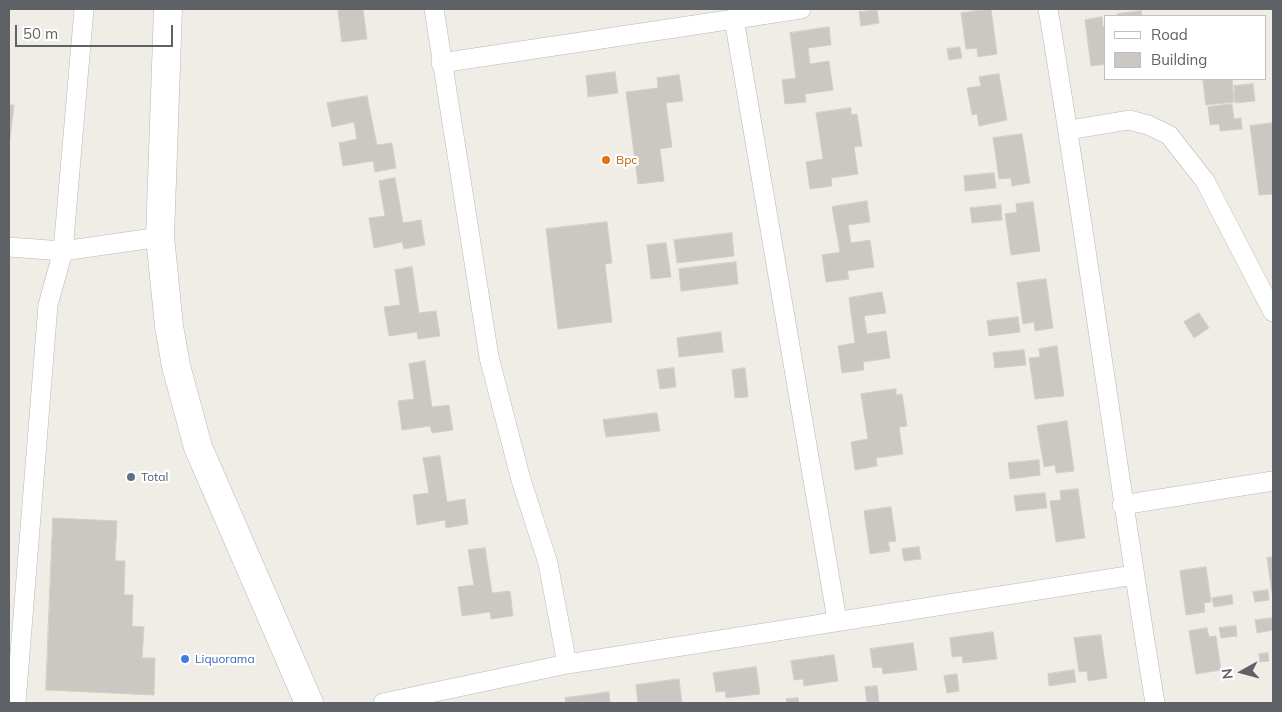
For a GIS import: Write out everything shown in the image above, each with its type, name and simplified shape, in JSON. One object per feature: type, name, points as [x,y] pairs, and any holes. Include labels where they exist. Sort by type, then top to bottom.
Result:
[{"type":"street","points":[[16,703],[48,305],[63,251],[84,9]]},
{"type":"street","points":[[168,9],[160,237],[168,326],[176,366],[198,447],[309,703]]},
{"type":"street","points":[[434,9],[441,63],[489,357],[521,480],[548,563],[567,664]]},
{"type":"street","points":[[441,63],[800,9]]},
{"type":"street","points":[[1048,9],[1069,130],[1122,505],[1155,703]]},
{"type":"street","points":[[734,19],[837,620]]},
{"type":"street","points":[[1069,130],[1129,120],[1148,125],[1169,135],[1205,181],[1273,312]]},
{"type":"street","points":[[9,247],[63,251],[160,237]]},
{"type":"street","points":[[1122,505],[1273,481]]},
{"type":"street","points":[[383,703],[567,664],[837,620],[1134,575]]},
{"type":"building","points":[[338,9],[363,9],[367,39],[342,42]]},
{"type":"building","points":[[991,9],[997,54],[978,57],[977,48],[966,49],[961,13]]},
{"type":"building","points":[[877,10],[879,23],[861,26],[859,12]]},
{"type":"building","points":[[1141,11],[1142,15],[1118,15]]},
{"type":"building","points":[[1102,17],[1104,27],[1104,64],[1091,66],[1085,20]]},
{"type":"building","points":[[829,27],[831,45],[808,48],[810,64],[829,61],[833,90],[805,94],[806,102],[785,104],[782,80],[796,78],[790,33]]},
{"type":"building","points":[[960,47],[962,58],[949,60],[947,49]]},
{"type":"building","points":[[615,72],[618,93],[588,97],[586,76]]},
{"type":"building","points":[[999,74],[1007,120],[979,126],[977,114],[972,115],[967,88],[981,86],[979,77]]},
{"type":"building","points":[[679,75],[683,101],[666,103],[672,147],[660,149],[664,181],[638,184],[626,92],[658,88],[657,78]]},
{"type":"building","points":[[1203,80],[1232,80],[1234,102],[1206,105]]},
{"type":"building","points":[[1253,84],[1255,101],[1235,103],[1234,86]]},
{"type":"building","points":[[367,96],[377,145],[392,143],[396,168],[375,172],[373,161],[343,166],[339,143],[357,139],[354,122],[332,127],[327,103]]},
{"type":"building","points":[[1232,104],[1234,119],[1241,118],[1242,129],[1220,131],[1219,124],[1210,125],[1208,107]]},
{"type":"building","points":[[9,105],[14,105],[9,147]]},
{"type":"building","points":[[851,108],[851,115],[857,114],[862,146],[854,147],[858,174],[831,178],[832,186],[810,189],[806,162],[823,159],[816,113]]},
{"type":"building","points":[[1273,123],[1273,194],[1259,195],[1250,126]]},
{"type":"building","points":[[1022,134],[1030,183],[1012,186],[1011,178],[999,179],[993,138]]},
{"type":"building","points":[[994,173],[996,188],[965,191],[964,176]]},
{"type":"building","points":[[395,178],[403,223],[421,220],[425,245],[404,249],[402,242],[374,248],[369,218],[385,216],[379,181]]},
{"type":"building","points":[[867,201],[870,222],[848,225],[851,243],[870,240],[874,267],[847,271],[849,279],[826,282],[822,255],[840,252],[832,207]]},
{"type":"building","points":[[1033,202],[1040,251],[1011,255],[1005,214],[1017,212],[1016,204]]},
{"type":"building","points":[[1001,205],[1002,220],[972,223],[970,208]]},
{"type":"building","points":[[607,222],[612,263],[605,264],[612,322],[558,329],[546,229]]},
{"type":"building","points":[[732,233],[734,256],[677,263],[674,240]]},
{"type":"building","points":[[666,243],[671,277],[651,279],[647,245]]},
{"type":"building","points":[[736,262],[738,284],[681,291],[679,269]]},
{"type":"building","points":[[412,267],[419,313],[436,311],[440,336],[418,339],[417,332],[389,336],[384,307],[400,305],[395,270]]},
{"type":"building","points":[[1046,279],[1053,328],[1035,331],[1034,322],[1023,324],[1017,283]]},
{"type":"building","points":[[882,292],[886,313],[864,316],[867,334],[886,331],[890,358],[863,362],[864,370],[842,373],[838,346],[855,343],[849,298]]},
{"type":"building","points":[[1199,313],[1209,328],[1194,338],[1184,322]]},
{"type":"building","points":[[1018,317],[1020,332],[989,336],[987,321]]},
{"type":"building","points":[[721,332],[723,352],[679,357],[677,338]]},
{"type":"building","points":[[1057,346],[1064,396],[1035,399],[1029,358],[1040,357],[1039,349]]},
{"type":"building","points":[[1024,350],[1026,365],[995,368],[993,353]]},
{"type":"building","points":[[425,361],[432,407],[449,405],[453,430],[432,433],[430,426],[402,430],[398,401],[414,399],[409,364]]},
{"type":"building","points":[[674,368],[676,387],[660,389],[657,370]]},
{"type":"building","points":[[745,368],[748,397],[735,398],[732,370]]},
{"type":"building","points":[[896,389],[896,395],[902,394],[907,426],[899,427],[903,454],[876,458],[877,466],[855,470],[851,442],[868,439],[861,394]]},
{"type":"building","points":[[657,413],[660,431],[606,437],[603,420]]},
{"type":"building","points":[[1067,421],[1074,471],[1056,473],[1055,465],[1044,467],[1037,426]]},
{"type":"building","points":[[440,456],[447,502],[465,499],[468,524],[446,528],[445,520],[417,525],[413,495],[429,493],[423,458]]},
{"type":"building","points":[[1039,460],[1040,475],[1010,479],[1008,463]]},
{"type":"building","points":[[1078,489],[1085,538],[1056,542],[1050,501],[1061,500],[1060,491]]},
{"type":"building","points":[[1045,493],[1047,508],[1016,511],[1014,496]]},
{"type":"building","points":[[891,507],[896,541],[888,542],[890,551],[870,554],[864,511]]},
{"type":"building","points":[[53,518],[117,521],[115,561],[125,561],[124,595],[133,595],[132,626],[144,627],[142,658],[155,658],[154,695],[46,690]]},
{"type":"building","points":[[919,547],[921,559],[904,561],[902,549]]},
{"type":"building","points":[[485,548],[492,593],[510,591],[513,616],[491,619],[490,612],[462,616],[458,587],[474,585],[468,550]]},
{"type":"building","points":[[1273,557],[1273,592],[1272,593],[1267,558]]},
{"type":"building","points":[[1206,567],[1211,602],[1204,603],[1205,612],[1186,615],[1180,571]]},
{"type":"building","points":[[1268,590],[1269,600],[1255,602],[1253,592]]},
{"type":"building","points":[[1232,595],[1233,604],[1214,607],[1212,598]]},
{"type":"building","points":[[1273,618],[1273,630],[1257,633],[1255,620]]},
{"type":"building","points":[[1236,626],[1237,636],[1221,638],[1219,628]]},
{"type":"building","points":[[1207,628],[1209,637],[1216,636],[1221,670],[1196,674],[1189,631]]},
{"type":"building","points":[[993,632],[997,659],[963,663],[962,656],[952,657],[950,638]]},
{"type":"building","points":[[1101,635],[1107,678],[1088,681],[1087,671],[1079,672],[1074,638]]},
{"type":"building","points":[[913,643],[917,670],[883,674],[882,667],[873,668],[870,649]]},
{"type":"building","points":[[1268,653],[1269,661],[1260,662],[1259,654]]},
{"type":"building","points":[[834,655],[838,681],[804,686],[803,679],[794,680],[791,661]]},
{"type":"building","points":[[756,667],[760,694],[726,698],[725,691],[716,692],[713,673]]},
{"type":"building","points":[[1074,670],[1076,682],[1049,686],[1048,674]]},
{"type":"building","points":[[957,674],[959,691],[947,693],[944,676]]},
{"type":"building","points":[[679,679],[682,703],[638,703],[636,685]]},
{"type":"building","points":[[877,686],[879,702],[867,703],[865,687]]},
{"type":"building","points":[[609,692],[610,703],[566,703],[565,698]]},
{"type":"building","points":[[798,698],[799,703],[787,703],[786,699]]},
{"type":"place","name":"Bpc","points":[[606,160]]},
{"type":"place","name":"Total","points":[[131,477]]},
{"type":"place","name":"Liquorama","points":[[185,659]]}]
